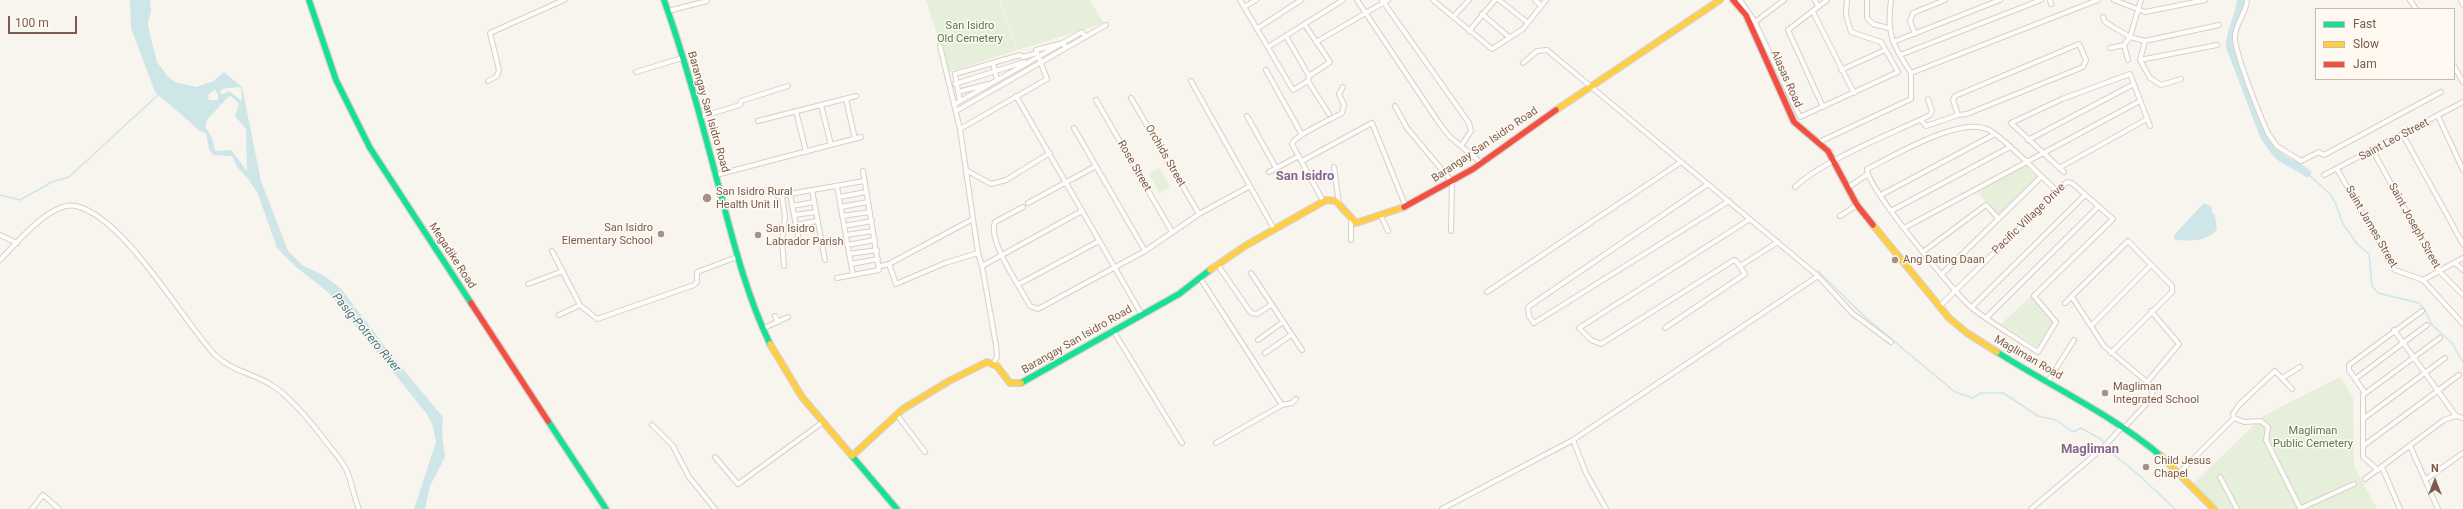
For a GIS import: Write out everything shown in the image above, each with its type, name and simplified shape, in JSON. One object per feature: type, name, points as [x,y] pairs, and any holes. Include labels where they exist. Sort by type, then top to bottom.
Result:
[{"type":"street","name":"Megadike Road","points":[[309,0],[336,80],[370,148],[606,509]]},
{"type":"street","points":[[488,81],[497,76],[499,70],[490,33],[564,0]]},
{"type":"street","name":"Barangay San Isidro Road","points":[[664,0],[700,118],[737,257],[764,328],[787,376],[822,422],[897,509]]},
{"type":"street","points":[[1240,0],[1258,28],[1293,90],[1308,81],[1310,76],[1330,62],[1305,25]]},
{"type":"street","points":[[1244,7],[1256,0]]},
{"type":"street","points":[[1258,28],[1301,0]]},
{"type":"street","points":[[1268,46],[1305,25],[1343,0]]},
{"type":"street","points":[[1357,0],[1438,123],[1460,146],[1480,162]]},
{"type":"street","points":[[1433,0],[1492,49],[1523,29],[1546,0]]},
{"type":"street","points":[[1453,17],[1469,0]]},
{"type":"street","points":[[1469,31],[1495,0]]},
{"type":"street","points":[[1499,0],[1528,23]]},
{"type":"street","points":[[1534,0],[1541,6]]},
{"type":"street","name":"Barangay San Isidro Road","points":[[1351,221],[1356,223],[1381,216],[1406,206],[1452,182],[1589,87],[1720,0]]},
{"type":"street","name":"Alasas Road","points":[[1733,0],[1746,15],[1794,122],[1819,142],[1835,161],[1847,188],[1856,203]]},
{"type":"street","points":[[1741,0],[1755,22],[1797,114],[1800,117],[1898,72],[1878,41],[1850,32],[1846,15],[1847,0]]},
{"type":"street","points":[[1755,22],[1784,0]]},
{"type":"street","points":[[1815,0],[1818,7]]},
{"type":"street","points":[[1823,107],[1788,30],[1827,0]]},
{"type":"street","points":[[1867,0],[1867,18],[1873,24],[1888,28]]},
{"type":"street","points":[[1819,142],[1911,99],[1911,73],[1893,42],[1888,28],[1891,0]]},
{"type":"street","points":[[1915,34],[1910,21],[1912,12],[1944,0]]},
{"type":"street","points":[[1893,42],[2000,0]]},
{"type":"street","points":[[1900,55],[2041,0]]},
{"type":"street","points":[[1911,73],[2098,0]]},
{"type":"street","points":[[2114,0],[2138,10],[2150,11],[2182,6],[2205,0]]},
{"type":"street","points":[[2110,48],[2124,45],[2130,37],[2141,0]]},
{"type":"street","points":[[2179,0],[2182,6]]},
{"type":"street","points":[[2247,0],[2244,16],[2234,37],[2238,52],[2269,135],[2277,146],[2301,161],[2319,152],[2324,155],[2441,92]]},
{"type":"street","points":[[2461,0],[2463,5]]},
{"type":"street","points":[[668,11],[707,1]]},
{"type":"street","points":[[1316,42],[1385,1],[1469,123],[1471,131],[1460,146]]},
{"type":"street","points":[[1813,12],[1841,70],[1854,93]]},
{"type":"street","points":[[1482,14],[1509,37]]},
{"type":"street","points":[[2103,17],[2105,22],[2130,37],[2145,41],[2219,25]]},
{"type":"street","points":[[956,111],[1106,25]]},
{"type":"street","points":[[960,101],[955,84],[955,74],[1005,59],[1038,55],[1083,32],[1086,37]]},
{"type":"street","points":[[1286,36],[1310,76]]},
{"type":"street","points":[[2145,41],[2140,60],[2148,74],[2157,83],[2161,84],[2181,79]]},
{"type":"street","points":[[1063,43],[1066,48]]},
{"type":"street","points":[[960,129],[1048,78],[1036,50],[1063,43]]},
{"type":"street","points":[[1920,120],[1924,126],[1929,126],[1958,114],[1987,106],[2083,67],[2086,60],[2079,44],[1955,96],[1953,100],[1958,114]]},
{"type":"street","points":[[2124,45],[2128,60]]},
{"type":"street","points":[[2140,60],[2217,45]]},
{"type":"street","points":[[852,456],[897,414],[921,397],[982,363],[993,364],[997,357],[982,266],[978,254],[960,129],[940,46]]},
{"type":"street","points":[[1522,63],[1536,51],[1547,50],[1589,87],[1818,276],[1852,313],[1891,342]]},
{"type":"street","points":[[1841,70],[1885,50]]},
{"type":"street","points":[[955,104],[1011,71],[1033,60],[1038,55]]},
{"type":"street","points":[[636,72],[682,58]]},
{"type":"street","points":[[1005,59],[1008,67],[1016,76]]},
{"type":"street","points":[[955,84],[1033,60]]},
{"type":"street","points":[[993,63],[997,80]]},
{"type":"street","points":[[2455,68],[2463,82]]},
{"type":"street","points":[[1266,70],[1302,135]]},
{"type":"street","points":[[2064,172],[2011,123],[2062,99],[2130,74],[2146,119],[2150,126]]},
{"type":"street","points":[[1191,81],[1274,229]]},
{"type":"street","points":[[1308,81],[1329,114]]},
{"type":"street","points":[[991,84],[994,88]]},
{"type":"street","points":[[958,92],[991,84]]},
{"type":"street","points":[[2028,140],[2134,84]]},
{"type":"street","points":[[700,118],[740,105],[741,101],[788,86]]},
{"type":"street","points":[[1343,87],[1339,94],[1344,105],[1342,113],[1293,140],[1292,144],[1324,201],[1334,200],[1340,204],[1351,221],[1350,240]]},
{"type":"street","points":[[969,95],[972,101]]},
{"type":"street","points":[[758,121],[856,96]]},
{"type":"street","points":[[1016,96],[1142,315]]},
{"type":"street","name":"Orchids Street","points":[[1131,98],[1199,214]]},
{"type":"street","points":[[846,99],[855,139]]},
{"type":"street","points":[[1795,187],[1803,180],[1835,161],[1932,114],[1928,99]]},
{"type":"street","name":"Rose Street","points":[[1096,100],[1172,232]]},
{"type":"street","points":[[1904,228],[2140,101]]},
{"type":"street","name":"Saint Leo Street","points":[[2324,175],[2403,136],[2463,102]]},
{"type":"street","points":[[821,105],[831,145]]},
{"type":"street","points":[[1396,106],[1407,128],[1452,182],[1451,231]]},
{"type":"street","points":[[796,112],[806,152]]},
{"type":"street","points":[[1247,116],[1276,168]]},
{"type":"street","points":[[2438,116],[2463,170]]},
{"type":"street","points":[[2059,168],[2146,119]]},
{"type":"street","points":[[1302,161],[1372,123],[1406,206]]},
{"type":"street","points":[[1074,128],[1145,251]]},
{"type":"street","points":[[1972,307],[2085,195],[2113,219],[2034,296],[2056,322],[2038,352],[1986,318],[1972,307],[1941,275],[1892,211],[1868,174],[1867,168],[1939,135],[1959,129],[1981,128],[1995,134],[2057,191]]},
{"type":"street","points":[[1881,195],[1995,134]]},
{"type":"street","points":[[2403,136],[2463,244]]},
{"type":"street","points":[[716,175],[861,137]]},
{"type":"street","points":[[1892,211],[2010,147]]},
{"type":"street","name":"Saint Joseph Street","points":[[2373,151],[2439,271],[2463,295]]},
{"type":"street","points":[[966,170],[991,184],[1006,180],[1050,153]]},
{"type":"street","points":[[1268,172],[1299,156]]},
{"type":"street","points":[[1487,292],[1681,162]]},
{"type":"street","points":[[1028,203],[1096,166]]},
{"type":"street","points":[[1334,167],[1340,204]]},
{"type":"street","name":"Saint James Street","points":[[2337,169],[2395,270],[2423,280],[2463,324]]},
{"type":"street","points":[[862,171],[880,266]]},
{"type":"street","points":[[1847,188],[1868,174]]},
{"type":"street","points":[[1941,275],[2041,177]]},
{"type":"street","points":[[784,266],[782,241],[785,217],[780,196],[864,181]]},
{"type":"street","name":"Pacific Village Drive","points":[[1939,307],[2057,191],[2069,182],[2085,195]]},
{"type":"street","points":[[1708,184],[1528,306],[1529,316],[1534,323],[1729,201]]},
{"type":"street","points":[[837,186],[853,275]]},
{"type":"street","points":[[1023,207],[995,222],[993,231],[1002,256],[1030,306],[1038,310],[1145,251],[1199,214],[1250,186]]},
{"type":"street","points":[[812,190],[825,260]]},
{"type":"street","points":[[839,197],[866,192]]},
{"type":"street","points":[[790,194],[798,236]]},
{"type":"street","name":"Barangay San Isidro Road","points":[[993,364],[1001,370],[1010,383],[1017,384],[1114,332],[1179,294],[1217,264],[1274,229],[1324,201]]},
{"type":"street","points":[[792,206],[814,202]]},
{"type":"street","points":[[841,207],[868,202]]},
{"type":"street","points":[[1840,216],[1856,203]]},
{"type":"street","name":"Magliman Road","points":[[1856,203],[1939,307],[1967,333],[2047,383],[2072,395],[2160,455],[2214,509]]},
{"type":"street","points":[[1924,251],[1986,205],[1998,218]]},
{"type":"street","points":[[0,260],[49,213],[62,207],[75,206],[89,210],[108,224],[149,268],[215,354],[231,367],[270,384],[284,394],[325,441],[346,469],[359,509]]},
{"type":"street","points":[[1986,318],[2098,207]]},
{"type":"street","points":[[982,266],[1082,211]]},
{"type":"street","points":[[794,215],[816,212]]},
{"type":"street","points":[[842,216],[870,212]]},
{"type":"street","points":[[1381,216],[1388,231]]},
{"type":"street","points":[[837,278],[879,270],[880,266],[889,264],[973,219]]},
{"type":"street","points":[[1665,328],[1745,274],[1740,266],[1734,260],[1601,344],[1591,340],[1579,328],[1750,219]]},
{"type":"street","points":[[796,225],[817,221]]},
{"type":"street","points":[[844,226],[872,221]]},
{"type":"street","points":[[846,235],[873,231]]},
{"type":"street","points":[[0,235],[17,243]]},
{"type":"street","points":[[848,245],[875,240]]},
{"type":"street","points":[[1019,284],[1099,241]]},
{"type":"street","points":[[2065,303],[2128,241],[2152,265],[2173,289],[2111,353]]},
{"type":"street","points":[[1740,266],[1778,242]]},
{"type":"street","points":[[849,254],[877,250]]},
{"type":"street","points":[[552,251],[580,305],[595,318],[603,319],[694,286],[697,282],[697,272],[737,257]]},
{"type":"street","points":[[889,264],[896,284],[945,263],[978,254]]},
{"type":"street","points":[[2423,280],[2463,258]]},
{"type":"street","points":[[851,264],[878,259]]},
{"type":"street","points":[[2455,263],[2463,270]]},
{"type":"street","points":[[1217,264],[1252,313],[1257,314],[1271,304]]},
{"type":"street","points":[[2091,326],[2152,265]]},
{"type":"street","points":[[528,284],[563,272]]},
{"type":"street","points":[[1251,273],[1302,350]]},
{"type":"street","points":[[1442,509],[1573,440],[1818,276]]},
{"type":"street","points":[[1200,278],[1282,405]]},
{"type":"street","points":[[2031,509],[2103,448],[2152,395],[2153,389],[2147,382],[2111,353],[2072,297]]},
{"type":"street","points":[[559,315],[580,305]]},
{"type":"street","points":[[2365,393],[2355,378],[2349,365],[2394,330],[2422,311]]},
{"type":"street","points":[[2147,382],[2179,344],[2152,312]]},
{"type":"street","points":[[775,316],[778,322]]},
{"type":"street","points":[[764,328],[788,317]]},
{"type":"street","points":[[1258,340],[1283,322]]},
{"type":"street","points":[[2355,378],[2427,325]]},
{"type":"street","points":[[2394,330],[2456,416]]},
{"type":"street","points":[[1114,332],[1182,443]]},
{"type":"street","points":[[1265,353],[1291,335]]},
{"type":"street","points":[[2400,509],[2380,469],[2366,461],[2363,446],[2362,397],[2365,393],[2440,338]]},
{"type":"street","points":[[2047,383],[2074,340]]},
{"type":"street","points":[[2363,420],[2445,358]]},
{"type":"street","points":[[2282,378],[2300,367]]},
{"type":"street","points":[[2179,473],[2234,418],[2233,414],[2239,405],[2275,371],[2292,389]]},
{"type":"street","points":[[2363,446],[2459,375]]},
{"type":"street","points":[[1216,442],[1282,405],[1292,403],[1296,399]]},
{"type":"street","points":[[897,414],[925,452]]},
{"type":"street","points":[[2365,479],[2444,420],[2456,416],[2463,418]]},
{"type":"street","points":[[2234,418],[2244,422],[2261,421],[2268,427],[2266,440],[2300,509],[2354,484]]},
{"type":"street","points":[[715,457],[738,484],[822,422]]},
{"type":"street","points":[[652,425],[673,446],[689,477],[715,509]]},
{"type":"street","points":[[1573,440],[1586,473],[1606,509]]},
{"type":"street","points":[[2410,446],[2438,509]]},
{"type":"street","points":[[2425,480],[2463,453]]},
{"type":"street","points":[[2220,477],[2236,509]]},
{"type":"street","points":[[32,509],[43,495],[59,509]]},
{"type":"green space","name":"San Isidro Old Cemetery","points":[[926,0],[999,0],[1017,50],[949,72]]},
{"type":"green space","points":[[1000,0],[1089,0],[1104,23],[1018,50]]},
{"type":"green space","points":[[2025,165],[2038,177],[1998,217],[1978,192]]},
{"type":"green space","points":[[1159,168],[1170,187],[1160,193],[1149,174]]},
{"type":"green space","points":[[2031,296],[2054,322],[2039,348],[2001,324]]},
{"type":"green space","name":"Magliman Public Cemetery","points":[[2340,377],[2353,397],[2354,466],[2377,509],[2214,509],[2191,486],[2263,416]]},
{"type":"water","name":"Pasig-Potrero River","points":[[130,0],[150,0],[151,11],[148,23],[151,39],[157,62],[168,77],[175,82],[196,87],[214,81],[224,72],[242,87],[261,181],[288,251],[302,265],[325,276],[342,290],[393,357],[443,417],[442,433],[445,457],[430,486],[425,509],[414,509],[436,442],[433,426],[427,414],[329,293],[296,267],[277,248],[258,194],[249,180],[237,167],[232,156],[213,155],[209,149],[206,133],[200,131],[155,92],[131,28]],"holes":[[[237,87],[241,88],[242,101],[229,91],[224,94],[220,93],[222,89]],[[215,89],[218,95],[218,100],[209,100],[208,95]],[[231,96],[239,104],[235,116],[246,129],[247,171],[231,150],[215,151],[213,140],[205,126],[207,120],[228,97]]]},
{"type":"water","points":[[2204,203],[2212,207],[2212,213],[2215,215],[2217,229],[2209,236],[2198,240],[2175,240],[2174,235]]},
{"type":"waterway","points":[[2241,0],[2239,12],[2231,35],[2230,47],[2264,136],[2280,157],[2307,173]]},
{"type":"waterway","points":[[0,195],[20,200],[52,182],[69,177],[159,94]]},
{"type":"waterway","points":[[2307,173],[2330,194],[2335,202],[2343,224],[2358,245],[2369,254],[2372,286],[2378,293],[2419,303],[2425,310],[2432,325],[2452,343],[2463,362]]},
{"type":"waterway","points":[[1818,271],[1865,317],[1955,392],[1973,398],[1981,393],[2003,393],[2038,416],[2056,420],[2073,432],[2081,428],[2102,440],[2108,450],[2140,476],[2175,509]]},
{"type":"traffic: fast","points":[[309,0],[336,80],[370,148],[471,303]]},
{"type":"traffic: fast","points":[[664,0],[679,44],[705,134],[746,284],[770,344]]},
{"type":"traffic: fast","points":[[1021,383],[1179,294],[1210,270]]},
{"type":"traffic: fast","points":[[1997,352],[2123,427],[2161,456]]},
{"type":"traffic: fast","points":[[548,421],[606,509]]},
{"type":"traffic: fast","points":[[852,456],[897,509]]},
{"type":"traffic: slow","points":[[1556,110],[1720,0]]},
{"type":"traffic: slow","points":[[1210,270],[1245,246],[1326,200],[1336,201],[1356,223],[1404,207]]},
{"type":"traffic: slow","points":[[1873,225],[1949,318],[1967,333],[1997,352]]},
{"type":"traffic: slow","points":[[770,344],[802,397],[852,456],[903,409],[949,381],[987,362],[997,366],[1010,383],[1021,383]]},
{"type":"traffic: slow","points":[[2161,456],[2214,509]]},
{"type":"traffic: jam","points":[[1733,0],[1746,15],[1794,122],[1828,151],[1857,205],[1873,225]]},
{"type":"traffic: jam","points":[[1404,207],[1473,169],[1556,110]]},
{"type":"traffic: jam","points":[[471,303],[548,421]]},
{"type":"place","name":"San Isidro Rural Health Unit II","points":[[707,198]]},
{"type":"place","name":"San Isidro Elementary School","points":[[661,234]]},
{"type":"place","name":"San Isidro Labrador Parish","points":[[758,235]]},
{"type":"place","name":"Ang Dating Daan","points":[[1895,260]]},
{"type":"place","name":"Magliman Integrated School","points":[[2105,393]]},
{"type":"place","name":"Child Jesus Chapel","points":[[2146,467]]},
{"type":"district","name":"San Isidro","points":[[1305,177]]},
{"type":"district","name":"Magliman","points":[[2090,450]]}]
